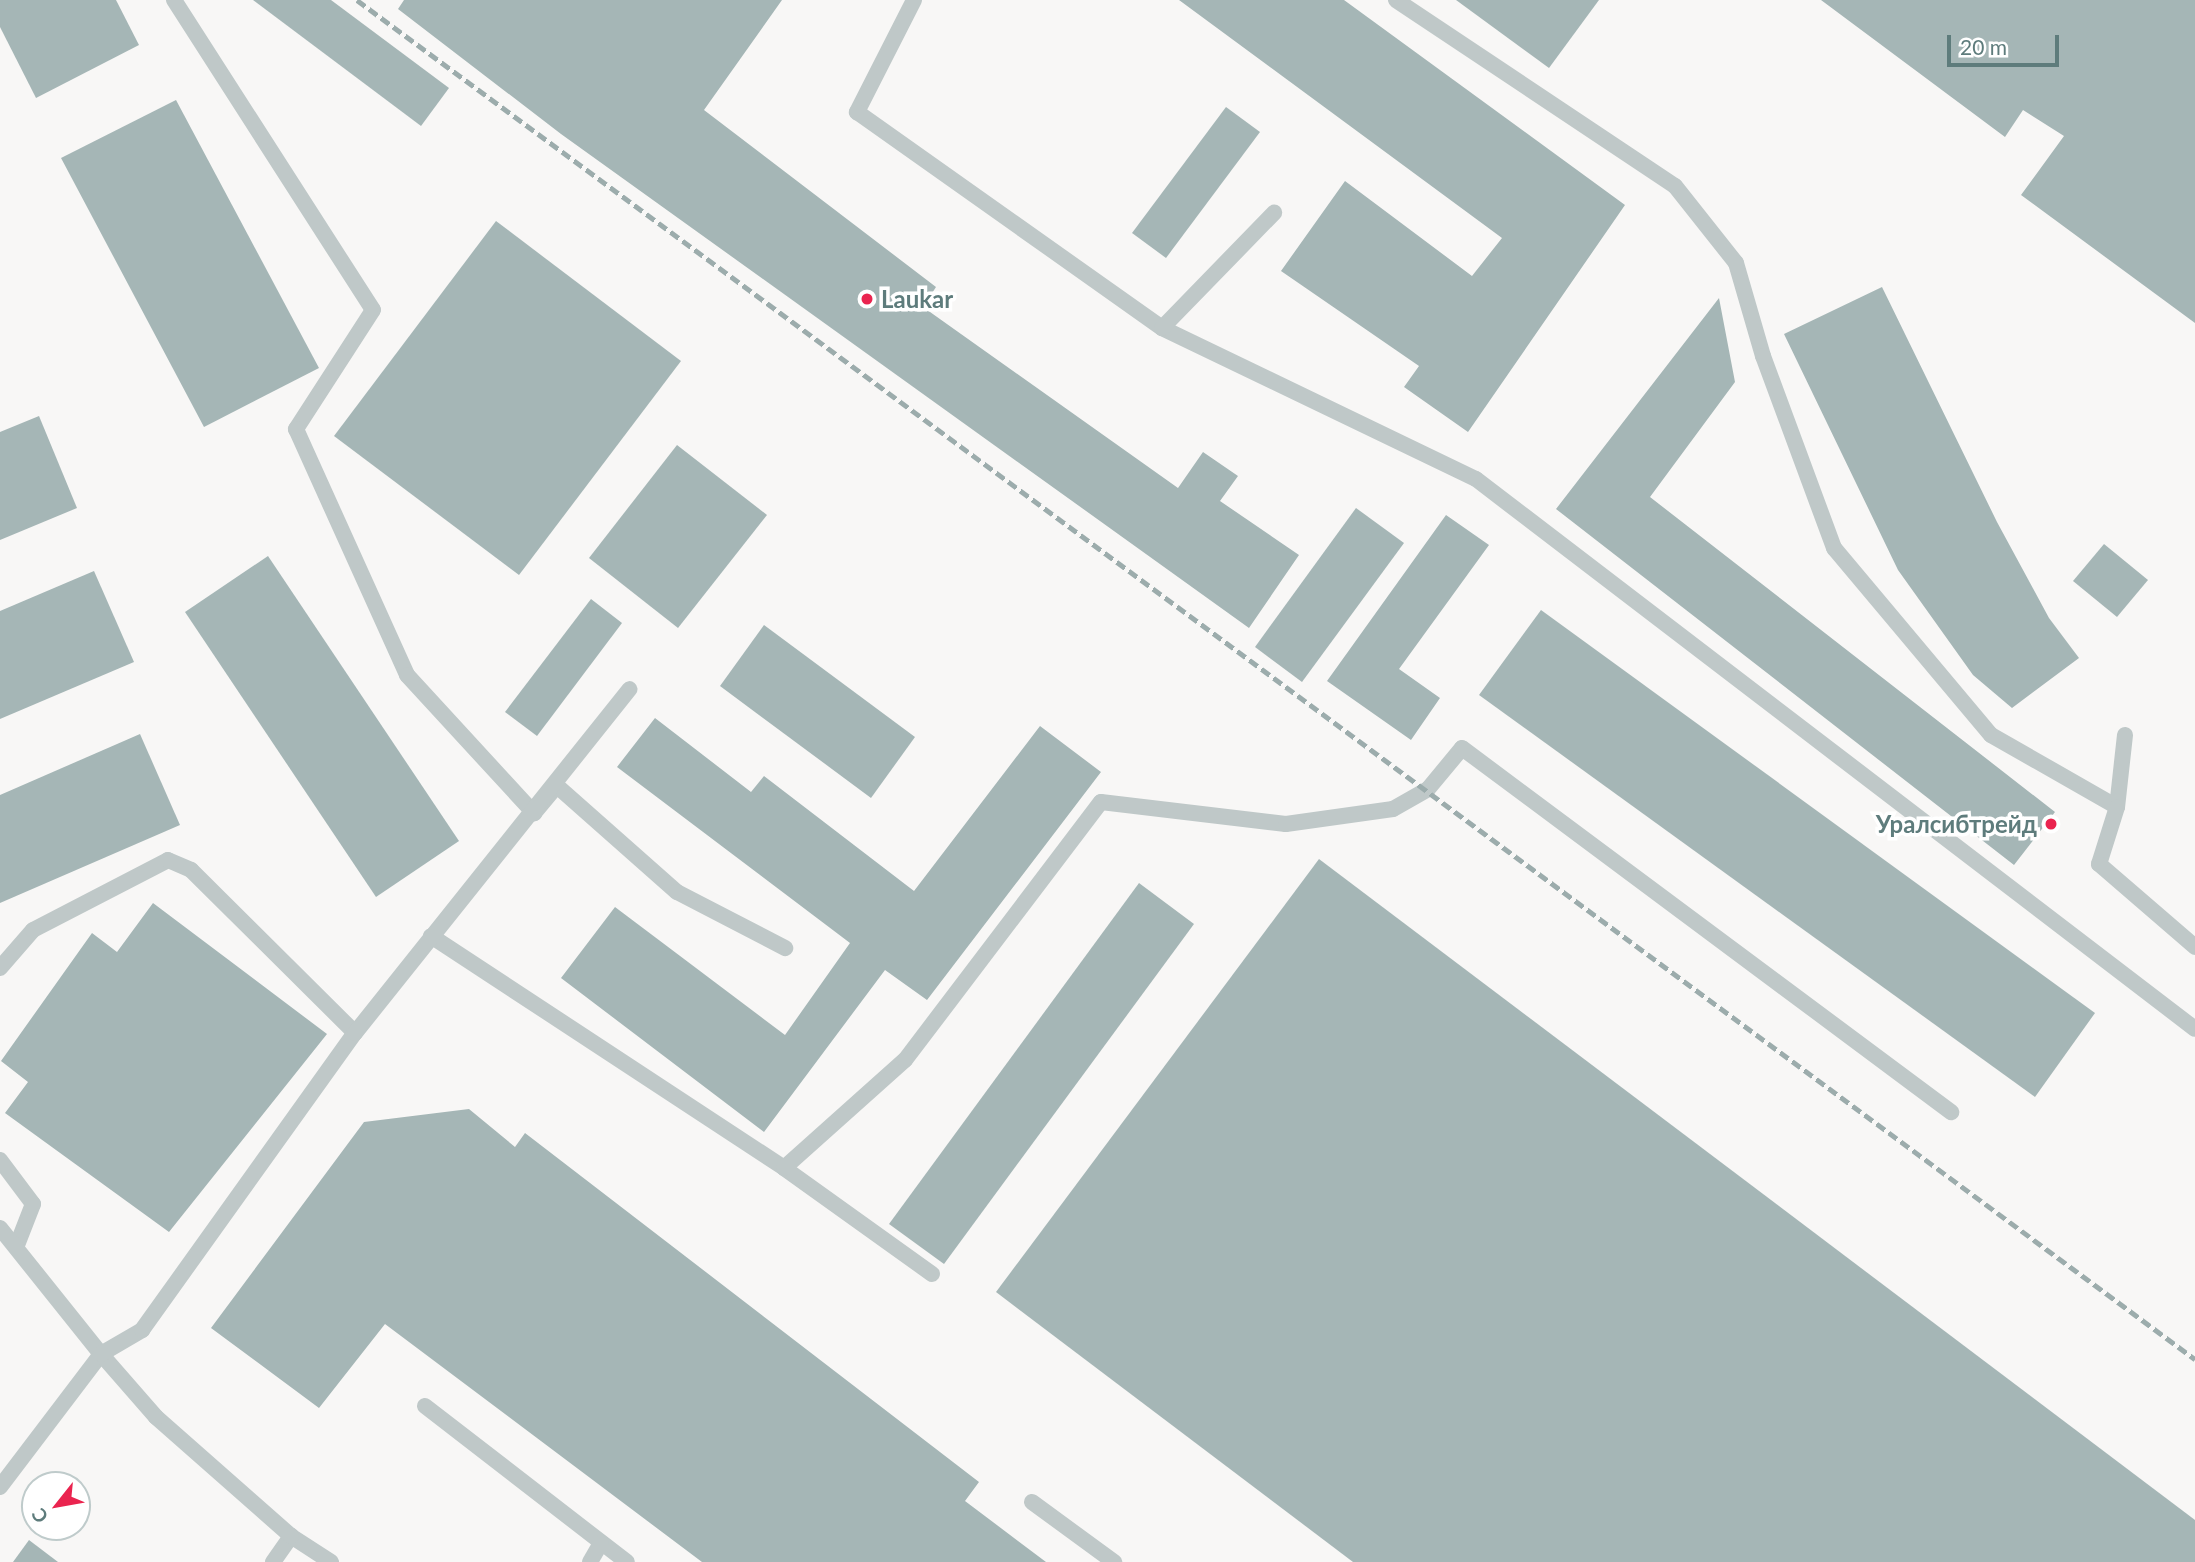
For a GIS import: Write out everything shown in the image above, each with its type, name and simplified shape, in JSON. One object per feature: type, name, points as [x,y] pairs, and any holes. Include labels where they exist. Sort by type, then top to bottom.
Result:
[{"type":"lane","points":[[174,0],[373,310],[296,429],[407,676],[534,813]]},
{"type":"lane","points":[[914,0],[858,112],[1162,328],[1476,479],[2195,1029]]},
{"type":"lane","points":[[1396,0],[1675,186],[1736,263],[1763,356],[1834,548],[1991,735],[2117,807]]},
{"type":"lane","points":[[1162,328],[1273,213]]},
{"type":"lane","points":[[0,1487],[101,1354],[142,1330],[355,1033],[431,936],[557,786],[630,689]]},
{"type":"lane","points":[[2125,735],[2117,807],[2099,864],[2195,947]]},
{"type":"lane","points":[[784,1168],[905,1060],[1101,802],[1286,824],[1392,809],[1428,789],[1462,748],[1951,1112]]},
{"type":"lane","points":[[557,786],[677,892],[785,948]]},
{"type":"lane","points":[[0,968],[33,930],[168,860],[191,870],[355,1033]]},
{"type":"lane","points":[[431,936],[784,1168],[932,1274]]},
{"type":"lane","points":[[0,1160],[33,1204],[17,1245]]},
{"type":"lane","points":[[0,1228],[17,1245],[101,1354],[156,1417],[290,1536],[331,1562]]},
{"type":"lane","points":[[425,1406],[627,1562]]},
{"type":"lane","points":[[1032,1502],[1114,1562]]},
{"type":"lane","points":[[273,1562],[290,1536]]},
{"type":"lane","points":[[590,1562],[601,1542]]},
{"type":"building","points":[[0,0],[116,0],[139,45],[36,98],[0,27]]},
{"type":"building","points":[[253,0],[331,0],[449,88],[421,126]]},
{"type":"building","points":[[404,0],[782,0],[704,110],[936,287],[923,307],[1178,488],[1203,452],[1238,476],[1220,501],[1299,555],[1249,628],[561,134],[398,9]]},
{"type":"building","points":[[1179,0],[1344,0],[1625,205],[1468,432],[1404,387],[1419,366],[1281,271],[1345,181],[1472,276],[1502,238]]},
{"type":"building","points":[[1456,0],[1599,0],[1549,68]]},
{"type":"building","points":[[1821,0],[2195,0],[2195,323],[2021,195],[2064,136],[2023,110],[2005,137]]},
{"type":"building","points":[[176,100],[319,368],[204,427],[61,158]]},
{"type":"building","points":[[1226,107],[1260,132],[1166,258],[1132,233]]},
{"type":"building","points":[[496,221],[681,361],[519,575],[334,436]]},
{"type":"building","points":[[1882,287],[1997,522],[2049,618],[2079,658],[2012,708],[1973,675],[1898,570],[1784,334]]},
{"type":"building","points":[[1719,298],[1735,382],[1650,497],[2055,812],[2014,865],[1556,509]]},
{"type":"building","points":[[39,416],[77,508],[0,540],[0,432]]},
{"type":"building","points":[[677,445],[767,515],[678,628],[589,558]]},
{"type":"building","points":[[1356,508],[1404,543],[1302,682],[1255,647]]},
{"type":"building","points":[[1446,515],[1489,545],[1399,669],[1440,698],[1411,740],[1327,681]]},
{"type":"building","points":[[2104,544],[2148,580],[2117,617],[2073,581]]},
{"type":"building","points":[[268,556],[459,841],[376,897],[185,612]]},
{"type":"building","points":[[94,571],[134,662],[0,719],[0,611]]},
{"type":"building","points":[[591,599],[622,623],[537,736],[505,712]]},
{"type":"building","points":[[1541,610],[2095,1013],[2035,1097],[1479,695]]},
{"type":"building","points":[[764,625],[915,737],[871,798],[720,686]]},
{"type":"building","points":[[655,718],[751,792],[764,776],[914,891],[1040,726],[1101,772],[927,1000],[885,970],[764,1132],[561,978],[615,907],[785,1035],[850,943],[617,767]]},
{"type":"building","points":[[140,734],[180,825],[0,903],[0,795]]},
{"type":"building","points":[[1319,859],[2195,1520],[2195,1562],[1353,1562],[996,1292]]},
{"type":"building","points":[[1139,883],[1194,924],[944,1264],[889,1224]]},
{"type":"building","points":[[153,903],[327,1034],[169,1232],[5,1113],[28,1082],[1,1061],[92,933],[117,952]]},
{"type":"building","points":[[469,1109],[515,1147],[525,1133],[979,1482],[965,1501],[1046,1562],[702,1562],[385,1324],[319,1408],[211,1328],[364,1122]]},
{"type":"building","points":[[30,1541],[58,1562],[13,1562]]},
{"type":"railway","points":[[357,0],[2195,1359]]},
{"type":"place","name":"Laukar","points":[[867,299]]},
{"type":"place","name":"Уралcибтрейд","points":[[2051,824]]}]
